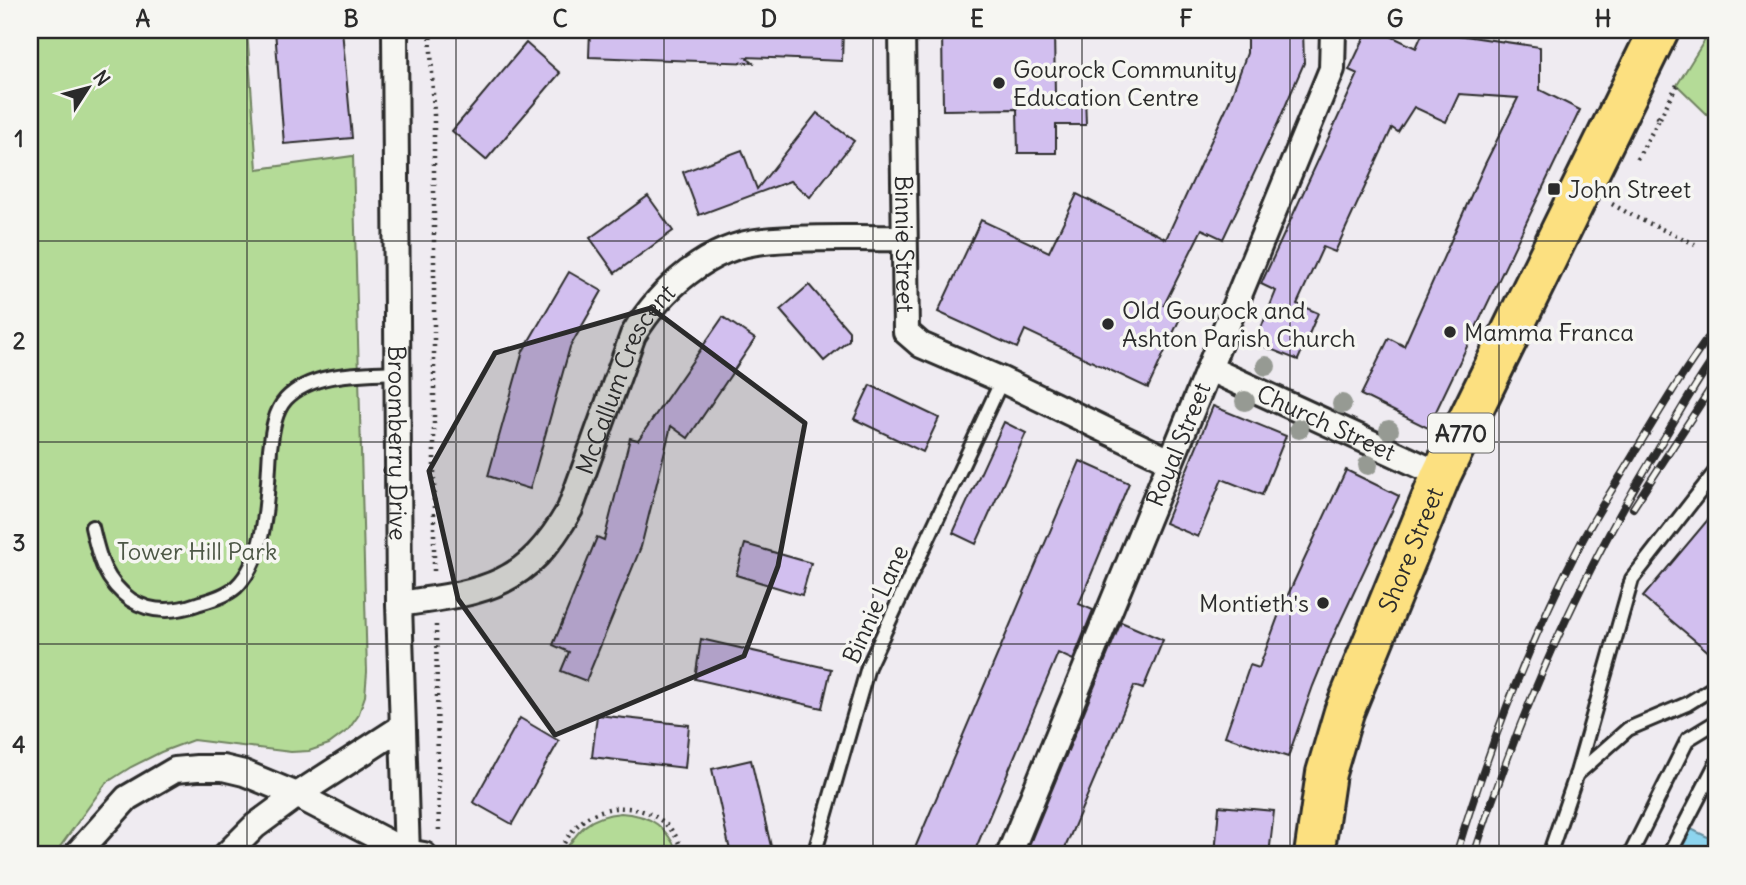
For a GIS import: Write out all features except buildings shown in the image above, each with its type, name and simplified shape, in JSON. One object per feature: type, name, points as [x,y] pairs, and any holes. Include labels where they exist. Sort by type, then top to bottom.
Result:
[{"type":"main road","name":"Shore Street","points":[[1314,855],[1326,773],[1343,712],[1441,475],[1656,30]]},
{"type":"street","name":"Broomberry Drive","points":[[395,30],[398,604],[402,727],[419,851]]},
{"type":"street","name":"Binnie Street","points":[[902,30],[906,332],[921,345],[1002,380],[1170,461]]},
{"type":"street","name":"Royal Street","points":[[1009,855],[1332,69],[1333,30]]},
{"type":"street","name":"McCallum Crescent","points":[[398,604],[468,594],[517,572],[538,556],[556,534],[570,509],[633,335],[648,310],[668,288],[687,273],[734,248],[762,241],[904,238]]},
{"type":"street","name":"Church Street","points":[[1210,369],[1441,475]]},
{"type":"street","points":[[226,855],[255,826],[402,727]]},
{"type":"street","points":[[76,855],[127,798],[149,784],[174,771],[223,768],[244,773],[419,851]]},
{"type":"lane","points":[[92,527],[100,561],[117,590],[140,606],[164,611],[194,606],[216,598],[234,588],[245,576],[255,558],[266,508],[271,435],[278,412],[286,399],[316,381],[338,376],[398,372]]},
{"type":"lane","name":"Binnie Lane","points":[[814,855],[868,667],[1002,380]]},
{"type":"lane","points":[[1549,855],[1576,776],[1632,579],[1716,471]]},
{"type":"lane","points":[[1576,776],[1628,729],[1687,704],[1716,686]]},
{"type":"lane","points":[[1630,855],[1688,739],[1716,722]]},
{"type":"lane","points":[[1669,855],[1716,764]]},
{"type":"path","points":[[419,851],[436,598],[434,115],[430,30]]},
{"type":"path","points":[[1660,118],[1678,83]]},
{"type":"path","points":[[1635,217],[1695,244]]},
{"type":"path","points":[[557,855],[578,825],[591,815],[621,808],[638,809],[666,825],[676,837],[684,855]]},
{"type":"highlighted area","points":[[651,308],[805,423],[778,566],[744,656],[555,735],[458,599],[429,471],[495,353]]},
{"type":"green space","name":"Tower Hill Park","points":[[30,30],[247,30],[257,169],[353,156],[367,672],[365,696],[358,716],[348,730],[329,744],[309,751],[291,752],[193,740],[161,752],[106,783],[54,855],[30,855]]},
{"type":"green space","points":[[1711,30],[1716,30],[1716,123],[1677,85]]},
{"type":"green space","points":[[621,813],[641,816],[657,824],[669,837],[679,855],[562,855],[586,825],[601,817]]},
{"type":"water","points":[[1691,829],[1716,841],[1716,855],[1677,855]]},
{"type":"railway","points":[[1456,855],[1512,694],[1564,576],[1595,517],[1654,420],[1716,327]]},
{"type":"railway","points":[[1474,855],[1511,748],[1579,593],[1631,494],[1716,355]]},
{"type":"railway","points":[[1633,508],[1716,380]]},
{"type":"place","name":"Gourock Community Education Centre","points":[[999,83]]},
{"type":"place","name":"John Street","points":[[1554,189]]},
{"type":"place","name":"Old Gourock and Ashton Parish Church","points":[[1108,324]]},
{"type":"place","name":"Mamma Franca","points":[[1450,332]]},
{"type":"place","name":"Montieth's","points":[[1323,603]]}]
